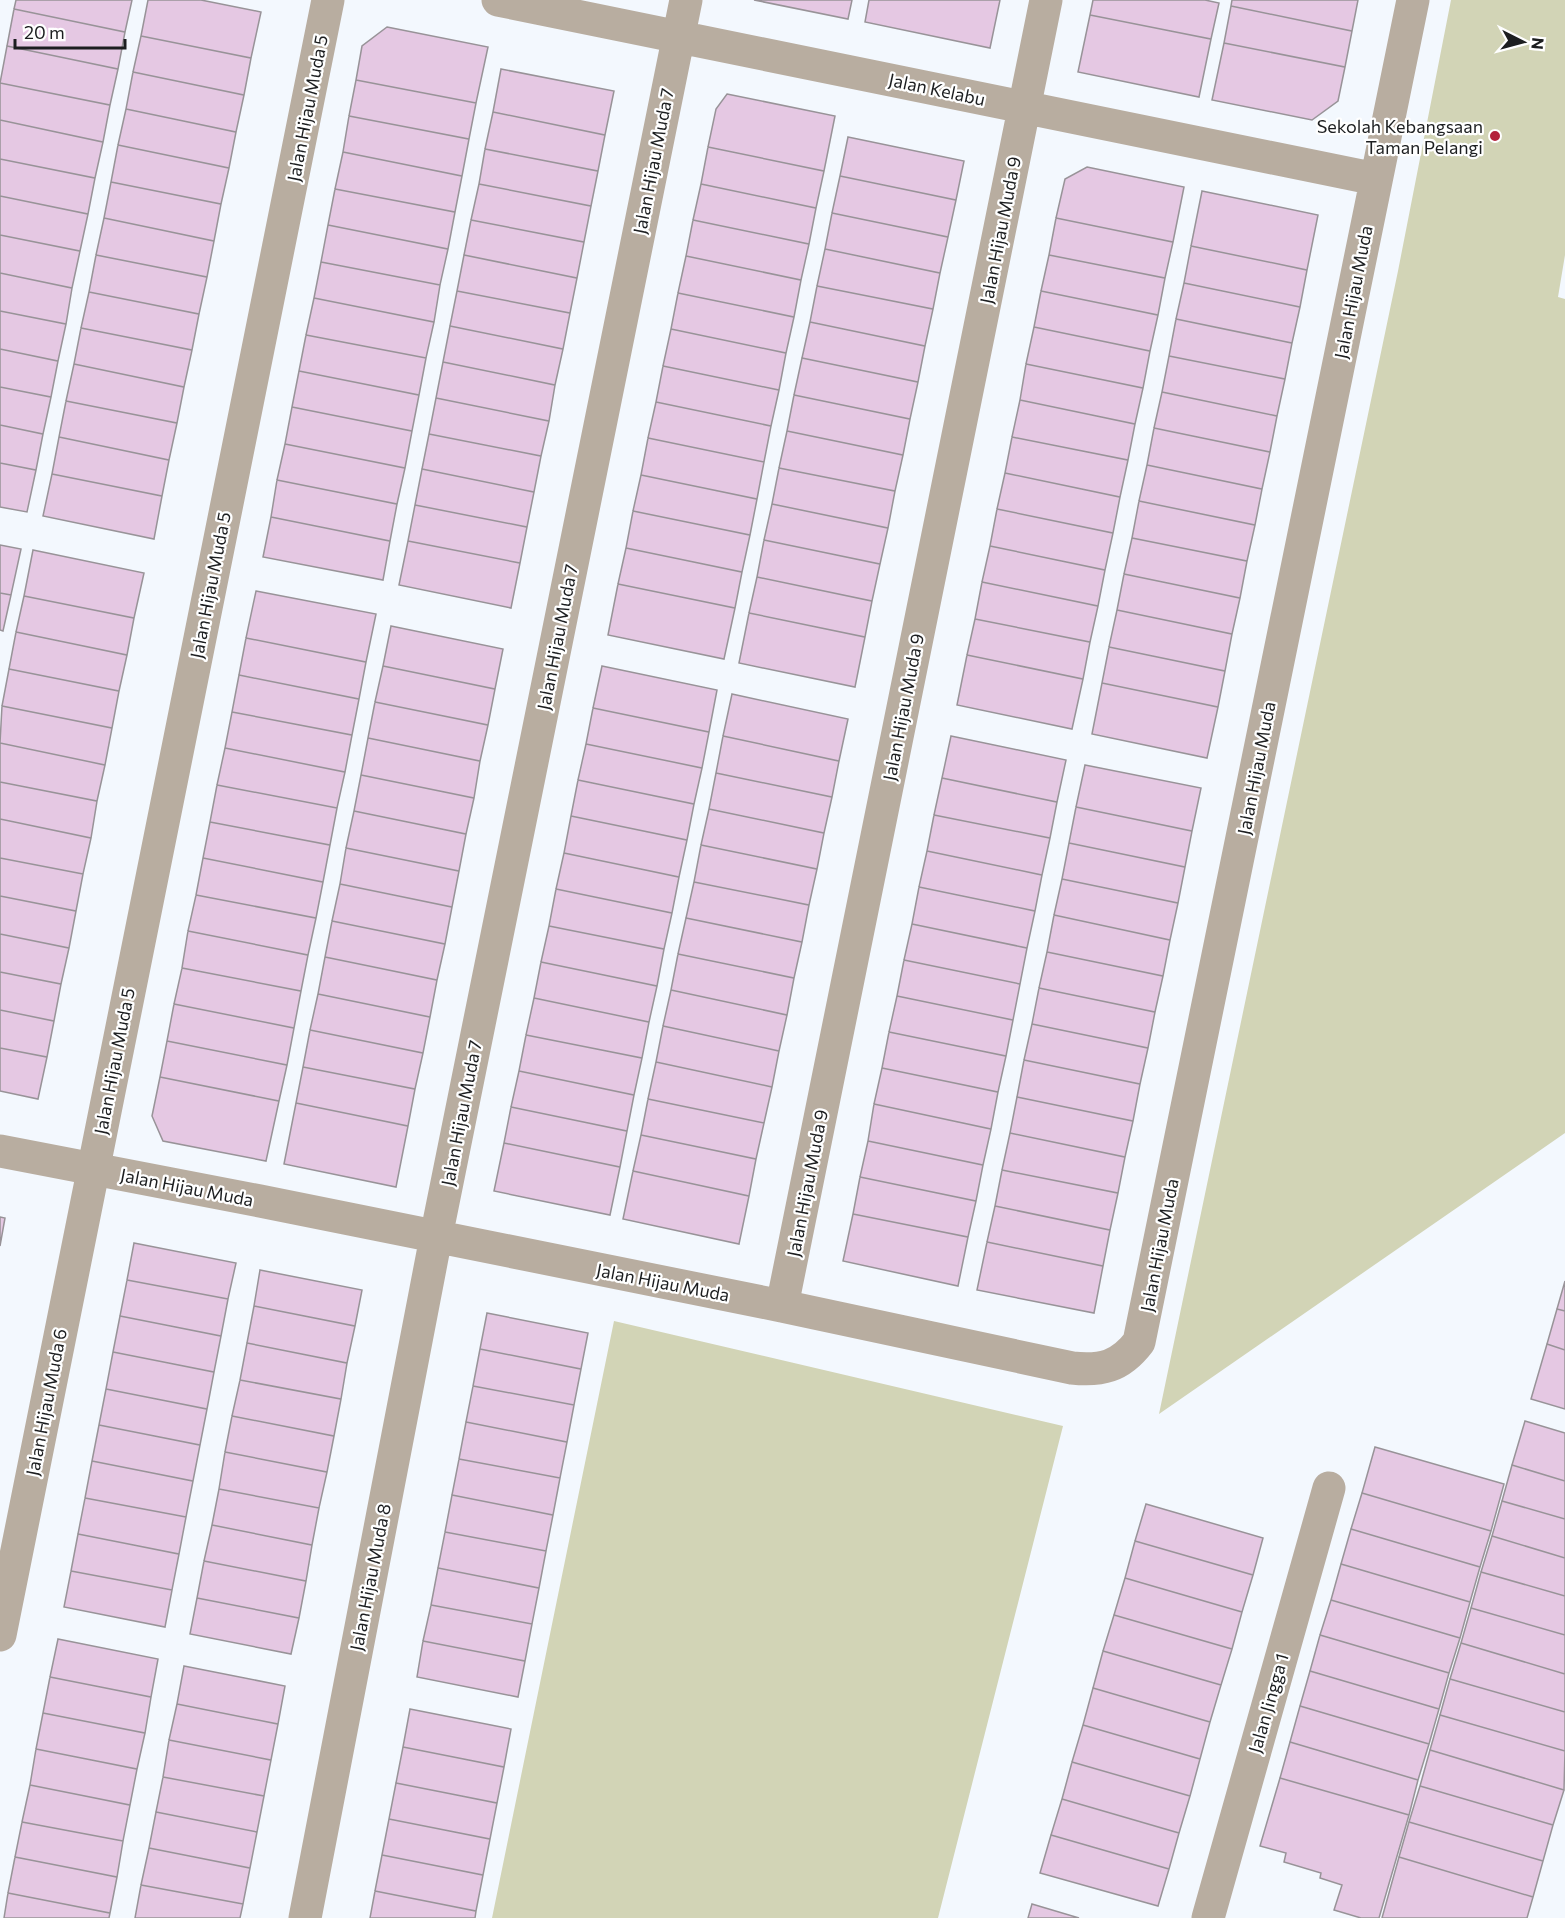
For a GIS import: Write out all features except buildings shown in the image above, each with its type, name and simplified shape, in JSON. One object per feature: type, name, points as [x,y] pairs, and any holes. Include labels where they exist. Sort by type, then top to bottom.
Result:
[{"type":"street","name":"Jalan Hijau Muda 5","points":[[92,1169],[328,0]]},
{"type":"street","name":"Jalan Kelabu","points":[[498,0],[1376,179]]},
{"type":"street","name":"Jalan Hijau Muda 7","points":[[436,1237],[686,0]]},
{"type":"street","name":"Jalan Hijau Muda 9","points":[[782,1306],[1046,0]]},
{"type":"street","name":"Jalan Hijau Muda","points":[[0,1151],[782,1306],[1072,1368],[1094,1370],[1113,1364],[1129,1355],[1139,1342],[1413,0]]},
{"type":"street","name":"Jalan Hijau Muda 6","points":[[0,1635],[92,1169]]},
{"type":"street","name":"Jalan Hijau Muda 8","points":[[305,1918],[436,1237]]},
{"type":"street","name":"Jalan Jingga 1","points":[[1208,1918],[1329,1488]]},
{"type":"green space","points":[[1451,0],[1565,0],[1565,255],[1558,297],[1565,299],[1565,1133],[1159,1414],[1398,271]]},
{"type":"green space","points":[[614,1321],[1063,1426],[938,1918],[492,1918]]},
{"type":"place","name":"Sekolah Kebangsaan Taman Pelangi","points":[[1495,136]]}]
